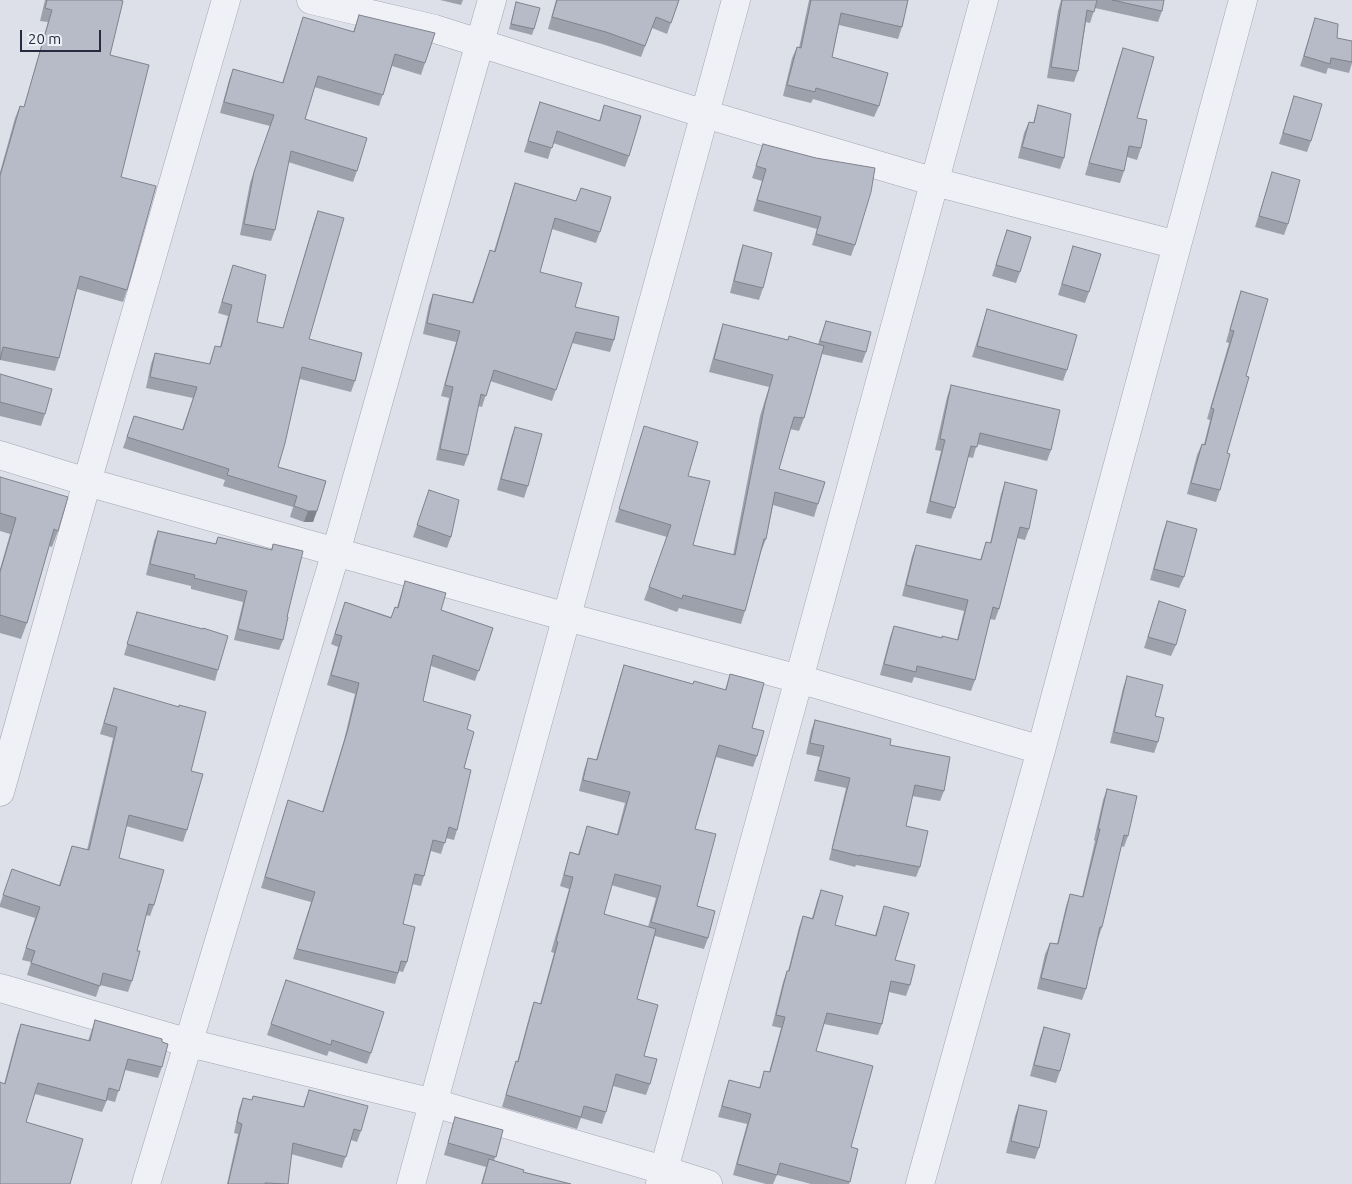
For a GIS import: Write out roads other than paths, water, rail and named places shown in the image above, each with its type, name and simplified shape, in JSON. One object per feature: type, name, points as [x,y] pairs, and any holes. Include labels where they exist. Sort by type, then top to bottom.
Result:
[{"type":"street","points":[[0,792],[86,482],[226,0]]},
{"type":"street","points":[[311,0],[418,24],[481,42],[705,114],[935,182],[1177,245]]},
{"type":"street","points":[[146,1184],[336,552],[492,0]]},
{"type":"street","points":[[412,1184],[736,0]]},
{"type":"street","points":[[662,1177],[984,0]]},
{"type":"street","points":[[920,1184],[1041,750],[1243,0]]},
{"type":"street","points":[[0,456],[86,482],[567,617],[799,679],[1041,750]]},
{"type":"street","points":[[0,988],[189,1043],[434,1103],[662,1177],[708,1184]]}]
